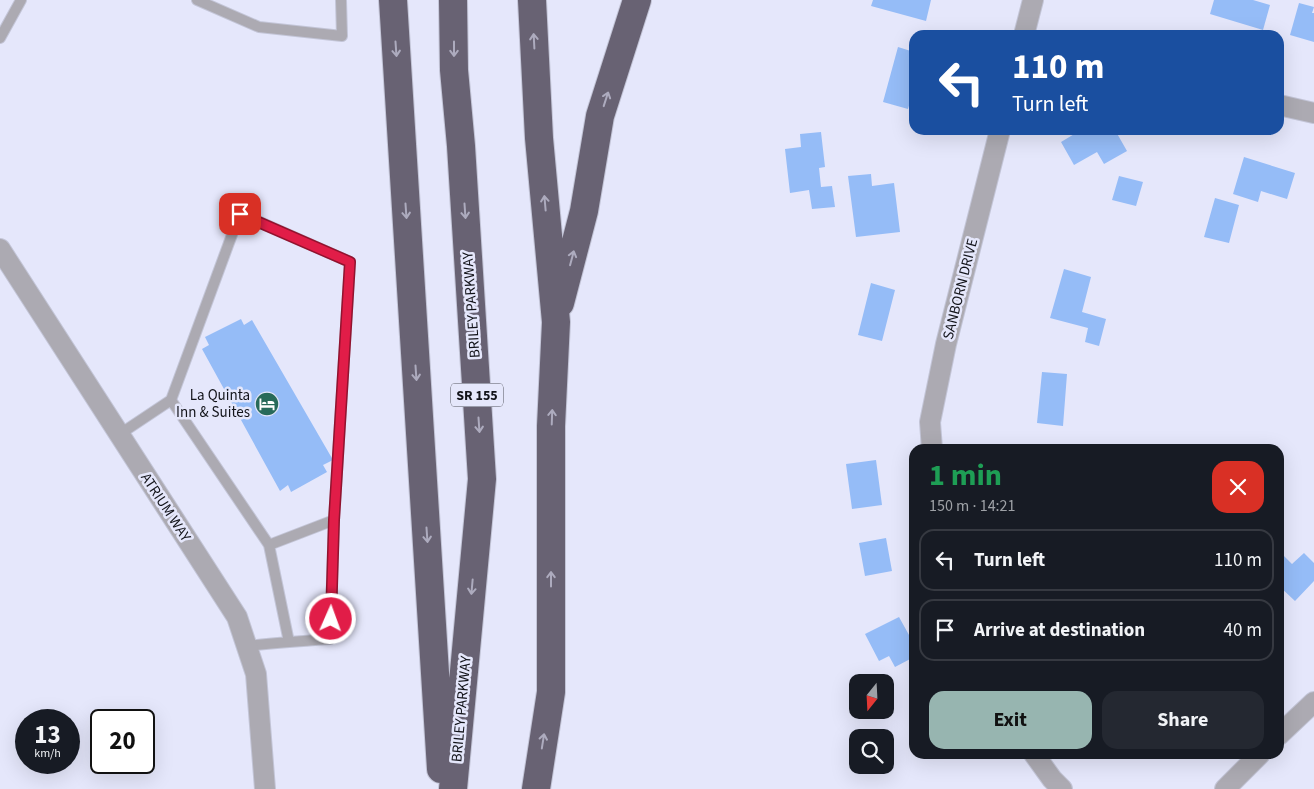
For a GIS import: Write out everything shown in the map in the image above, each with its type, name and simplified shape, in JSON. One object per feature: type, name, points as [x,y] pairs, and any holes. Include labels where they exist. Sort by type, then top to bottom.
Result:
[{"type":"highway","points":[[393,0],[443,789]]},
{"type":"highway","name":"BRILEY PARKWAY","points":[[453,789],[482,479],[461,146],[454,70],[454,0]]},
{"type":"highway","points":[[532,0],[539,138],[556,322],[551,426],[551,692],[536,789]]},
{"type":"highway","points":[[556,322],[584,211],[600,116],[637,0]]},
{"type":"street","points":[[1025,30],[1033,0]]},
{"type":"street","points":[[1284,107],[1314,113]]},
{"type":"street","name":"SANBORN DRIVE","points":[[932,444],[930,422],[946,344],[999,135]]},
{"type":"street","name":"ATRIUM WAY","points":[[0,248],[237,617],[256,674],[265,789]]},
{"type":"street","points":[[1284,730],[1314,702]]},
{"type":"street","points":[[1038,759],[1062,789]]},
{"type":"street","points":[[1224,789],[1255,759]]},
{"type":"lane","points":[[0,38],[21,0]]},
{"type":"lane","points":[[197,0],[259,27],[342,36],[341,0]]},
{"type":"lane","points":[[120,434],[171,400],[240,214],[350,262],[334,520],[330,639],[247,646]]},
{"type":"lane","points":[[171,400],[269,545],[289,642]]},
{"type":"lane","points":[[269,545],[334,520]]},
{"type":"building","points":[[873,0],[931,0],[926,21],[871,6]]},
{"type":"building","points":[[1214,0],[1253,0],[1270,5],[1263,30],[1210,14]]},
{"type":"building","points":[[1299,3],[1314,7],[1312,13],[1314,13],[1314,42],[1290,35]]},
{"type":"building","points":[[898,47],[909,50],[908,109],[883,102]]},
{"type":"building","points":[[821,132],[825,167],[819,168],[821,187],[832,186],[835,207],[812,209],[809,190],[790,193],[785,149],[801,147],[800,134]]},
{"type":"building","points":[[1073,135],[1118,135],[1127,151],[1104,164],[1097,152],[1074,165],[1061,142]]},
{"type":"building","points":[[1244,157],[1295,173],[1287,199],[1261,191],[1258,202],[1233,194]]},
{"type":"building","points":[[871,174],[872,186],[894,183],[900,232],[856,237],[848,176]]},
{"type":"building","points":[[1119,176],[1143,182],[1136,206],[1112,200]]},
{"type":"building","points":[[1215,198],[1239,205],[1229,243],[1204,237]]},
{"type":"building","points":[[1064,269],[1091,277],[1082,312],[1106,319],[1099,346],[1085,342],[1088,328],[1050,318]]},
{"type":"building","points":[[871,283],[895,290],[882,341],[858,335]]},
{"type":"building","name":"La Quinta Inn & Suites","points":[[241,319],[244,325],[252,320],[333,460],[323,465],[327,472],[291,492],[288,485],[280,491],[202,349],[209,345],[205,337]]},
{"type":"building","points":[[1042,372],[1067,374],[1063,426],[1037,423]]},
{"type":"building","points":[[876,460],[882,505],[852,509],[846,464]]},
{"type":"building","points":[[886,538],[892,571],[865,576],[859,543]]},
{"type":"building","points":[[1304,553],[1314,563],[1314,581],[1295,601],[1284,591],[1284,556],[1292,564]]},
{"type":"building","points":[[899,617],[909,635],[909,660],[895,667],[889,656],[879,661],[865,634]]},
{"type":"place","name":"La Quinta Inn & Suites","points":[[267,404]]},
{"type":"route","points":[[240,214],[350,262],[334,520],[331,619]]}]
